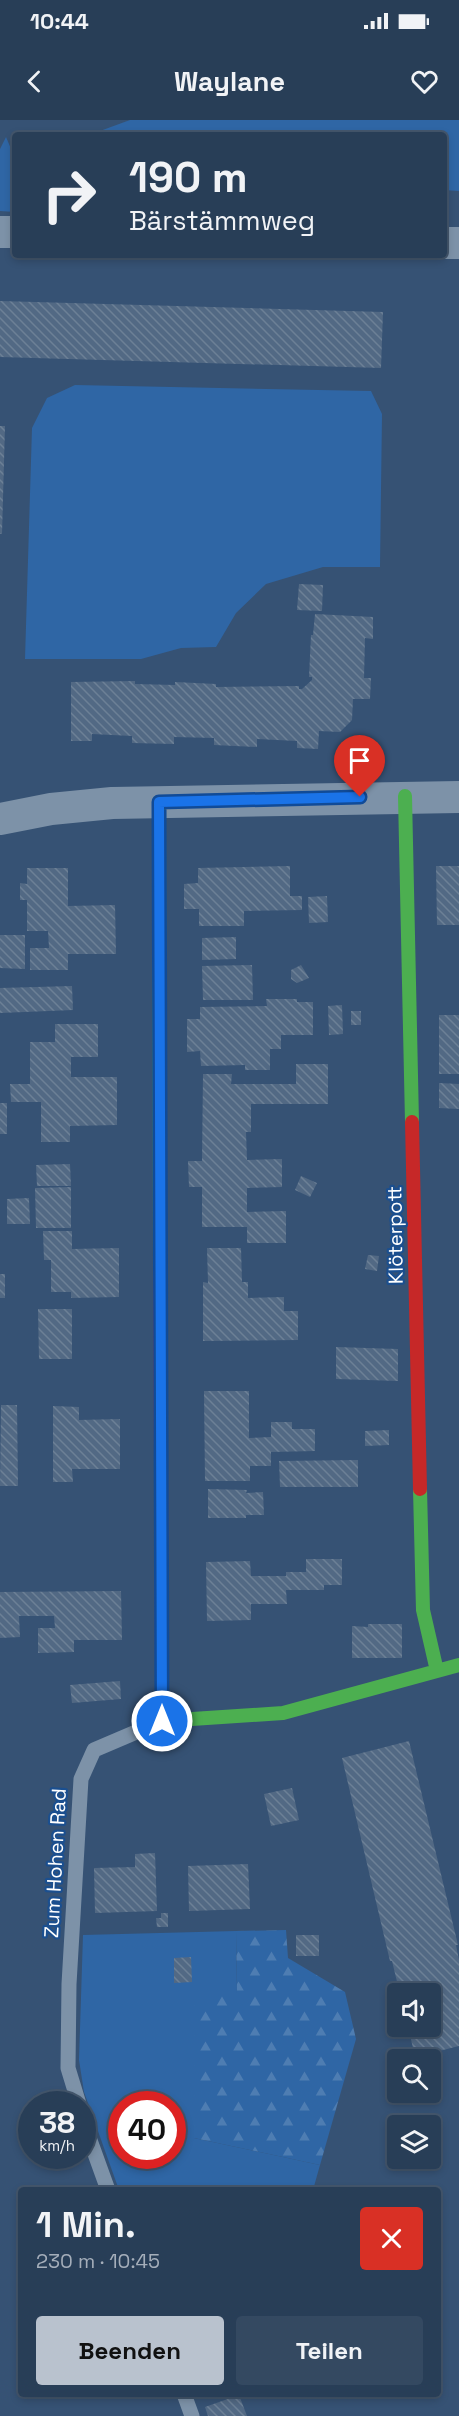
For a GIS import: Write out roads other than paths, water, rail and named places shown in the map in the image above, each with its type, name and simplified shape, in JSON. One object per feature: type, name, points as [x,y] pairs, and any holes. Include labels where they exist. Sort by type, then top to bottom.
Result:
[{"type":"street","points":[[0,819],[51,808],[112,803],[405,796],[459,797]]},
{"type":"street","name":"Klöterpott","points":[[405,796],[423,1610],[438,1671]]},
{"type":"street","points":[[159,802],[162,1721]]},
{"type":"street","name":"Zum Hohen Rad","points":[[162,1721],[283,1713],[459,1665]]},
{"type":"lane","name":"Zum Hohen Rad","points":[[75,2091],[68,2068],[69,1984],[81,1779],[94,1749],[162,1721]]},
{"type":"lane","points":[[96,2157],[107,2187]]},
{"type":"lane","points":[[185,2397],[192,2416]]}]
